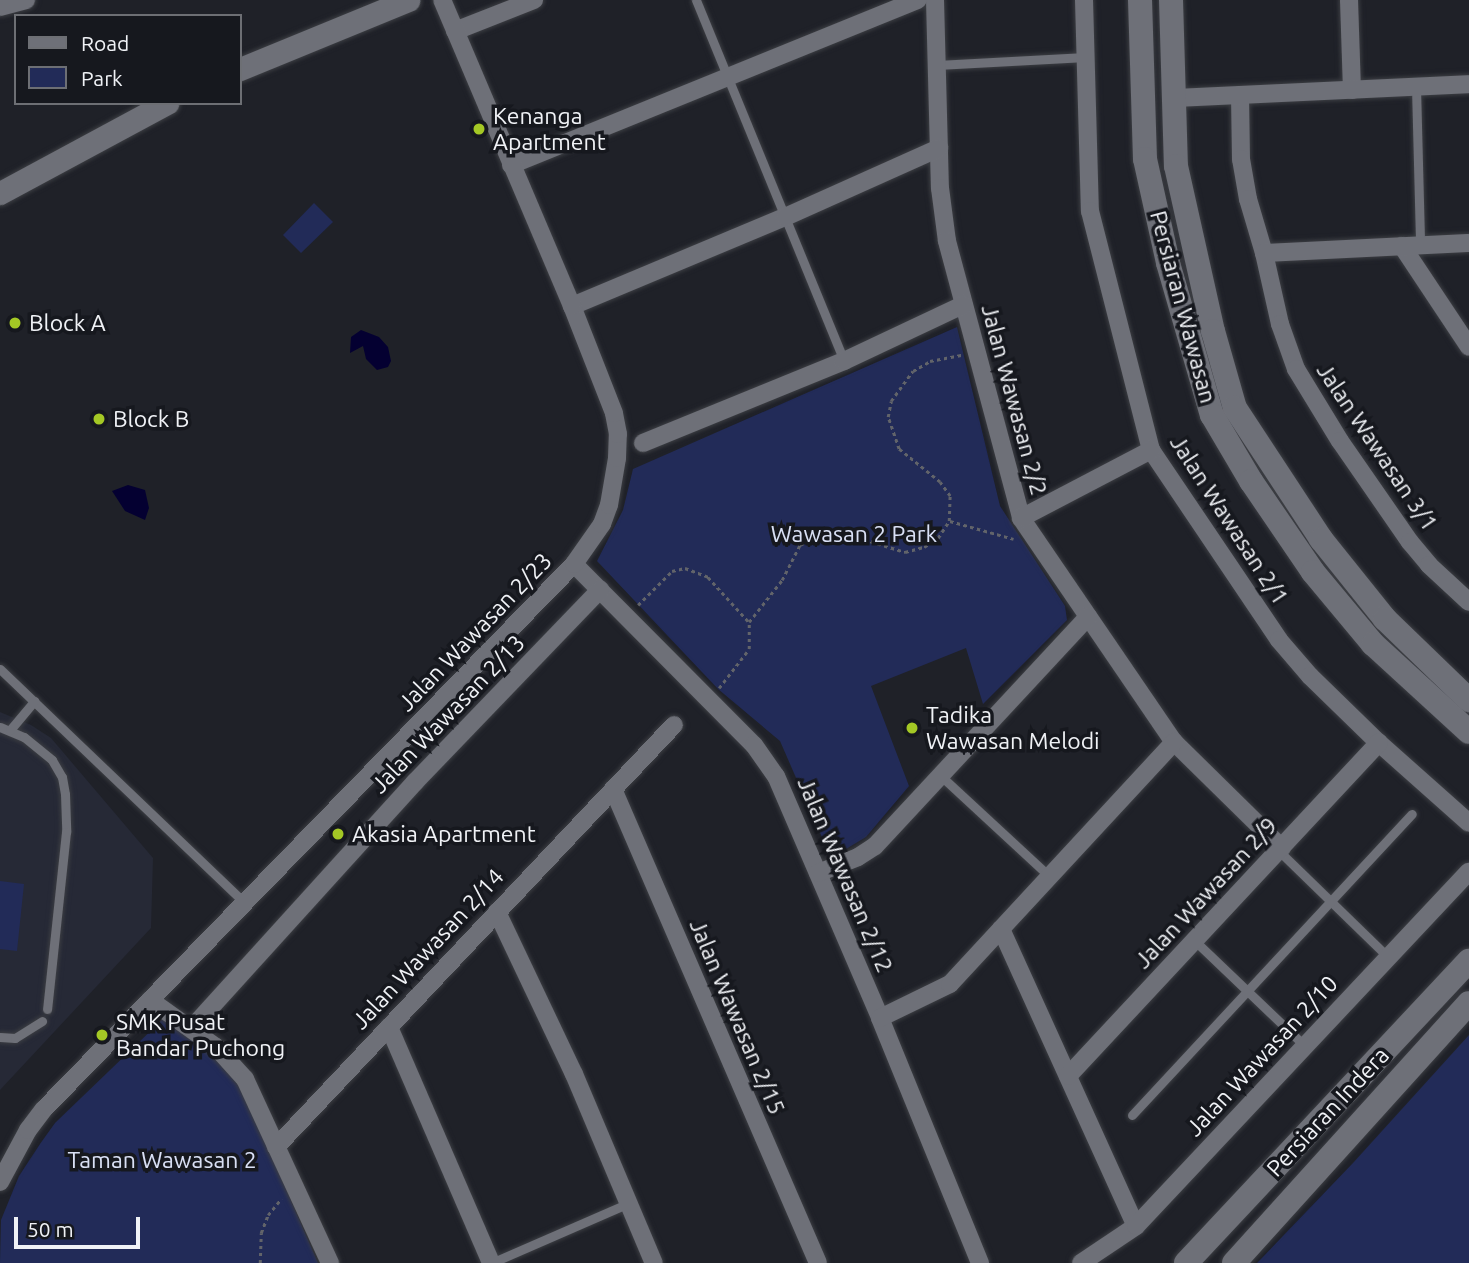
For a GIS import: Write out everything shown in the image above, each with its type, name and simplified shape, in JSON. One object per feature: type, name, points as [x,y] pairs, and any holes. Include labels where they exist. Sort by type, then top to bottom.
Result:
[{"type":"main road","name":"Persiaran Wawasan","points":[[1140,0],[1145,159],[1168,263],[1193,358],[1212,415],[1251,481],[1313,572],[1373,644],[1469,732]]},
{"type":"main road","name":"Persiaran Wawasan","points":[[1171,0],[1176,166],[1213,331],[1235,408],[1321,539],[1385,619],[1469,700]]},
{"type":"main road","points":[[1142,48],[1157,88],[1166,97],[1174,98],[1157,122],[1145,159]]},
{"type":"main road","name":"Persiaran Indera","points":[[1186,1263],[1469,961]]},
{"type":"main road","name":"Persiaran Indera","points":[[1234,1263],[1469,1003]]},
{"type":"street","points":[[242,68],[408,0]]},
{"type":"street","name":"Jalan Wawasan 2/23","points":[[0,1182],[28,1130],[44,1109],[574,564],[602,524],[609,505],[617,458],[618,434],[614,413],[572,306],[442,0]]},
{"type":"street","points":[[455,31],[534,0]]},
{"type":"street","points":[[511,164],[918,0]]},
{"type":"street","name":"Jalan Wawasan 2/2","points":[[934,0],[939,148],[947,241],[1021,517],[1174,742],[1280,849]]},
{"type":"street","name":"Jalan Wawasan 2/1","points":[[1084,0],[1090,211],[1151,450],[1279,640],[1310,676],[1379,743],[1469,823]]},
{"type":"street","points":[[1349,0],[1352,90]]},
{"type":"street","points":[[1174,98],[1469,84]]},
{"type":"street","name":"Jalan Wawasan 3/1","points":[[1240,94],[1241,159],[1248,199],[1264,253],[1280,324],[1296,369],[1315,403],[1410,542],[1429,565],[1469,603]]},
{"type":"street","points":[[0,194],[163,105]]},
{"type":"street","points":[[572,306],[785,217],[939,148]]},
{"type":"street","points":[[1264,253],[1469,243]]},
{"type":"street","points":[[1402,246],[1469,347]]},
{"type":"street","points":[[643,443],[844,361],[963,305]]},
{"type":"street","points":[[1021,517],[1151,450]]},
{"type":"street","name":"Jalan Wawasan 2/12","points":[[574,564],[754,746],[776,776],[880,1018],[980,1263]]},
{"type":"street","name":"Jalan Wawasan 2/13","points":[[192,1028],[415,782],[600,590]]},
{"type":"street","points":[[818,873],[858,857],[875,846],[1088,617]]},
{"type":"street","name":"Jalan Wawasan 2/14","points":[[276,1147],[674,725]]},
{"type":"street","points":[[880,1018],[950,984],[1174,742]]},
{"type":"street","name":"Jalan Wawasan 2/9","points":[[1068,1076],[1379,743]]},
{"type":"street","name":"Jalan Wawasan 2/15","points":[[613,789],[818,1263]]},
{"type":"street","name":"Jalan Wawasan 2/10","points":[[1081,1263],[1136,1226],[1469,872]]},
{"type":"street","points":[[497,912],[574,1074],[654,1263]]},
{"type":"street","points":[[1001,929],[1136,1226]]},
{"type":"street","points":[[150,1000],[192,1028],[232,1063],[245,1079],[330,1263]]},
{"type":"street","points":[[389,1027],[491,1263]]},
{"type":"lane","points":[[696,0],[844,361]]},
{"type":"lane","points":[[937,65],[1086,58]]},
{"type":"lane","points":[[1416,87],[1420,245]]},
{"type":"lane","points":[[0,669],[245,903]]},
{"type":"lane","points":[[10,730],[34,701]]},
{"type":"lane","points":[[0,727],[38,746],[52,760],[62,776],[66,832],[47,1009]]},
{"type":"lane","points":[[941,776],[1050,877]]},
{"type":"lane","points":[[1132,1115],[1412,814]]},
{"type":"lane","points":[[1280,849],[1388,957]]},
{"type":"lane","points":[[1195,941],[1305,1046]]},
{"type":"lane","points":[[0,1037],[15,1038],[42,1021]]},
{"type":"lane","points":[[491,1263],[629,1203]]},
{"type":"path","points":[[707,700],[749,649],[749,622],[782,580],[800,545],[814,538],[844,533],[905,552],[924,547],[938,538],[949,521],[950,496],[940,482],[899,449],[888,417],[891,401],[913,371],[930,361],[964,354]]},
{"type":"path","points":[[949,521],[1009,540],[1034,535]]},
{"type":"path","points":[[626,617],[672,571],[685,568],[708,577],[749,622]]},
{"type":"path","points":[[260,1263],[261,1233],[268,1215],[284,1196]]},
{"type":"shaded area","points":[[361,330],[379,337],[388,347],[391,361],[388,367],[377,370],[366,359],[363,346],[350,353],[351,337]]},
{"type":"shaded area","points":[[128,485],[145,490],[149,508],[145,520],[125,511],[112,491]]},
{"type":"shaded area","points":[[0,712],[31,725],[51,738],[153,858],[151,928],[0,1090]]},
{"type":"green space","points":[[314,203],[333,222],[301,253],[283,235]]},
{"type":"green space","name":"Wawasan 2 Park","points":[[957,327],[1000,506],[1065,606],[1067,620],[983,704],[966,648],[871,686],[909,786],[866,837],[831,858],[780,741],[718,689],[597,561],[623,510],[633,469]]},
{"type":"green space","points":[[0,881],[24,884],[17,951],[0,949]]},
{"type":"green space","name":"Taman Wawasan 2","points":[[163,1019],[212,1051],[240,1083],[318,1263],[0,1263],[1,1220],[19,1176],[40,1144],[55,1123]]},
{"type":"green space","points":[[1469,1035],[1469,1263],[1257,1263],[1353,1163]]},
{"type":"place","name":"Kenanga Apartment","points":[[479,129]]},
{"type":"place","name":"Block A","points":[[15,323]]},
{"type":"place","name":"Block B","points":[[99,419]]},
{"type":"place","name":"Tadika Wawasan Melodi","points":[[912,728]]},
{"type":"place","name":"Akasia Apartment","points":[[338,834]]},
{"type":"place","name":"SMK Pusat Bandar Puchong","points":[[102,1035]]}]
